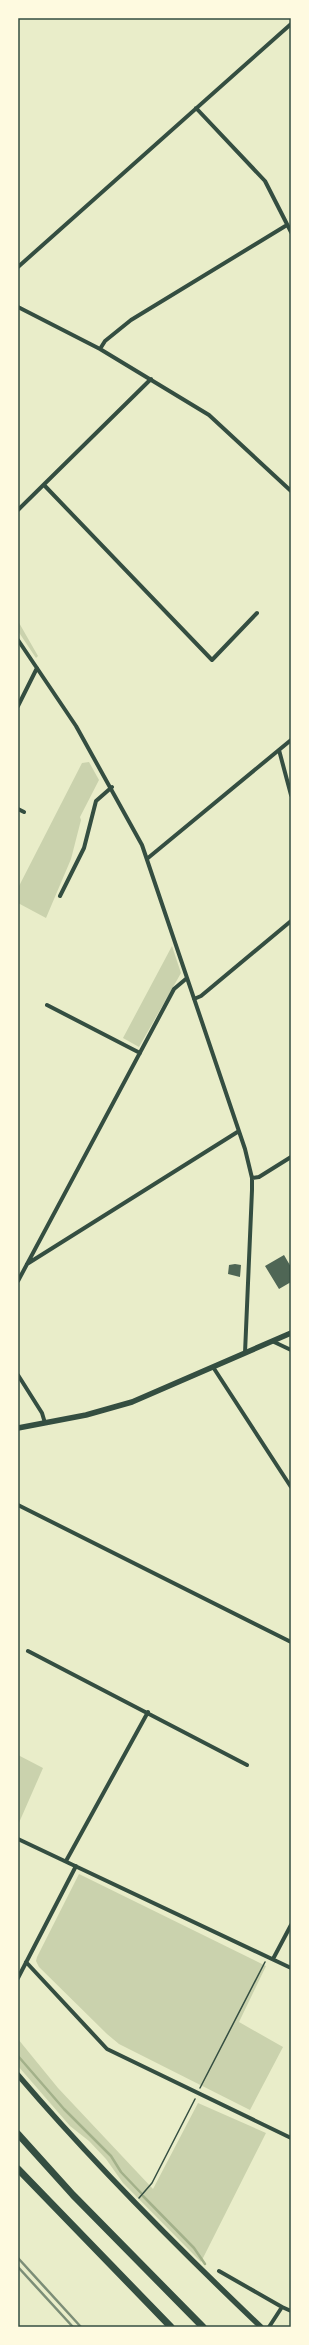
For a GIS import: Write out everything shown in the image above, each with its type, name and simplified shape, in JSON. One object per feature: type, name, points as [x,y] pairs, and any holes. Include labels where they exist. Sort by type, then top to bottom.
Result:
[{"type":"highway","points":[[18,2134],[78,2201],[203,2327]]},
{"type":"highway","points":[[18,2169],[171,2327]]},
{"type":"street","points":[[18,267],[291,24]]},
{"type":"street","points":[[196,108],[265,181],[291,232]]},
{"type":"street","points":[[100,349],[105,341],[131,320],[287,225]]},
{"type":"street","points":[[18,307],[100,349],[209,415],[291,491]]},
{"type":"street","points":[[18,510],[151,380]]},
{"type":"street","points":[[44,485],[212,660],[257,613]]},
{"type":"street","points":[[18,640],[76,726],[112,787],[148,858],[239,1131],[252,1178],[245,1353]]},
{"type":"street","points":[[18,706],[37,668]]},
{"type":"street","points":[[148,858],[291,740]]},
{"type":"street","points":[[279,750],[291,795]]},
{"type":"street","points":[[60,896],[84,848],[96,801],[112,787]]},
{"type":"street","points":[[18,809],[24,812]]},
{"type":"street","points":[[194,999],[201,996],[291,921]]},
{"type":"street","points":[[18,1281],[174,989],[187,978]]},
{"type":"street","points":[[47,1005],[140,1053]]},
{"type":"street","points":[[27,1264],[239,1131]]},
{"type":"street","points":[[252,1178],[259,1177],[291,1157]]},
{"type":"street","points":[[18,1428],[86,1415],[132,1402],[291,1333]]},
{"type":"street","points":[[272,1341],[291,1350]]},
{"type":"street","points":[[213,1367],[291,1487]]},
{"type":"street","points":[[18,1376],[42,1413],[45,1423]]},
{"type":"street","points":[[18,1505],[291,1642]]},
{"type":"street","points":[[28,1651],[148,1712],[247,1765]]},
{"type":"street","points":[[66,1861],[148,1712]]},
{"type":"street","points":[[18,1839],[291,1968]]},
{"type":"street","points":[[18,1978],[76,1866]]},
{"type":"street","points":[[273,1959],[291,1925]]},
{"type":"street","points":[[26,1962],[102,2045],[198,2094],[291,2138]]},
{"type":"street","points":[[18,2075],[81,2147],[134,2203],[261,2327]]},
{"type":"street","points":[[219,2270],[291,2311]]},
{"type":"street","points":[[269,2327],[282,2307]]},
{"type":"path","points":[[134,2203],[152,2183],[267,1956]]},
{"type":"green space","points":[[18,621],[38,656],[36,658],[18,631]]},
{"type":"green space","points":[[89,762],[99,780],[80,817],[81,820],[71,859],[46,918],[18,903],[18,888],[82,763]]},
{"type":"green space","points":[[172,946],[181,973],[139,1047],[123,1038]]},
{"type":"green space","points":[[18,1755],[43,1768],[18,1825]]},
{"type":"green space","points":[[79,1874],[266,1966],[239,2022],[283,2047],[250,2110],[119,2044],[39,1967],[36,1961],[37,1957]]},
{"type":"green space","points":[[18,2039],[58,2088],[153,2189],[198,2103],[266,2133],[201,2262],[123,2183],[106,2159],[89,2141],[70,2126],[18,2066]]},
{"type":"building","points":[[284,1255],[291,1267],[291,1282],[279,1289],[265,1266]]},
{"type":"building","points":[[229,1265],[241,1265],[240,1277],[228,1274]]},
{"type":"waterway","points":[[18,2056],[64,2109],[111,2156],[121,2172],[141,2193]]},
{"type":"waterway","points":[[143,2196],[194,2248],[205,2264]]},
{"type":"railway","points":[[18,2258],[81,2327]]},
{"type":"railway","points":[[18,2267],[73,2327]]}]
